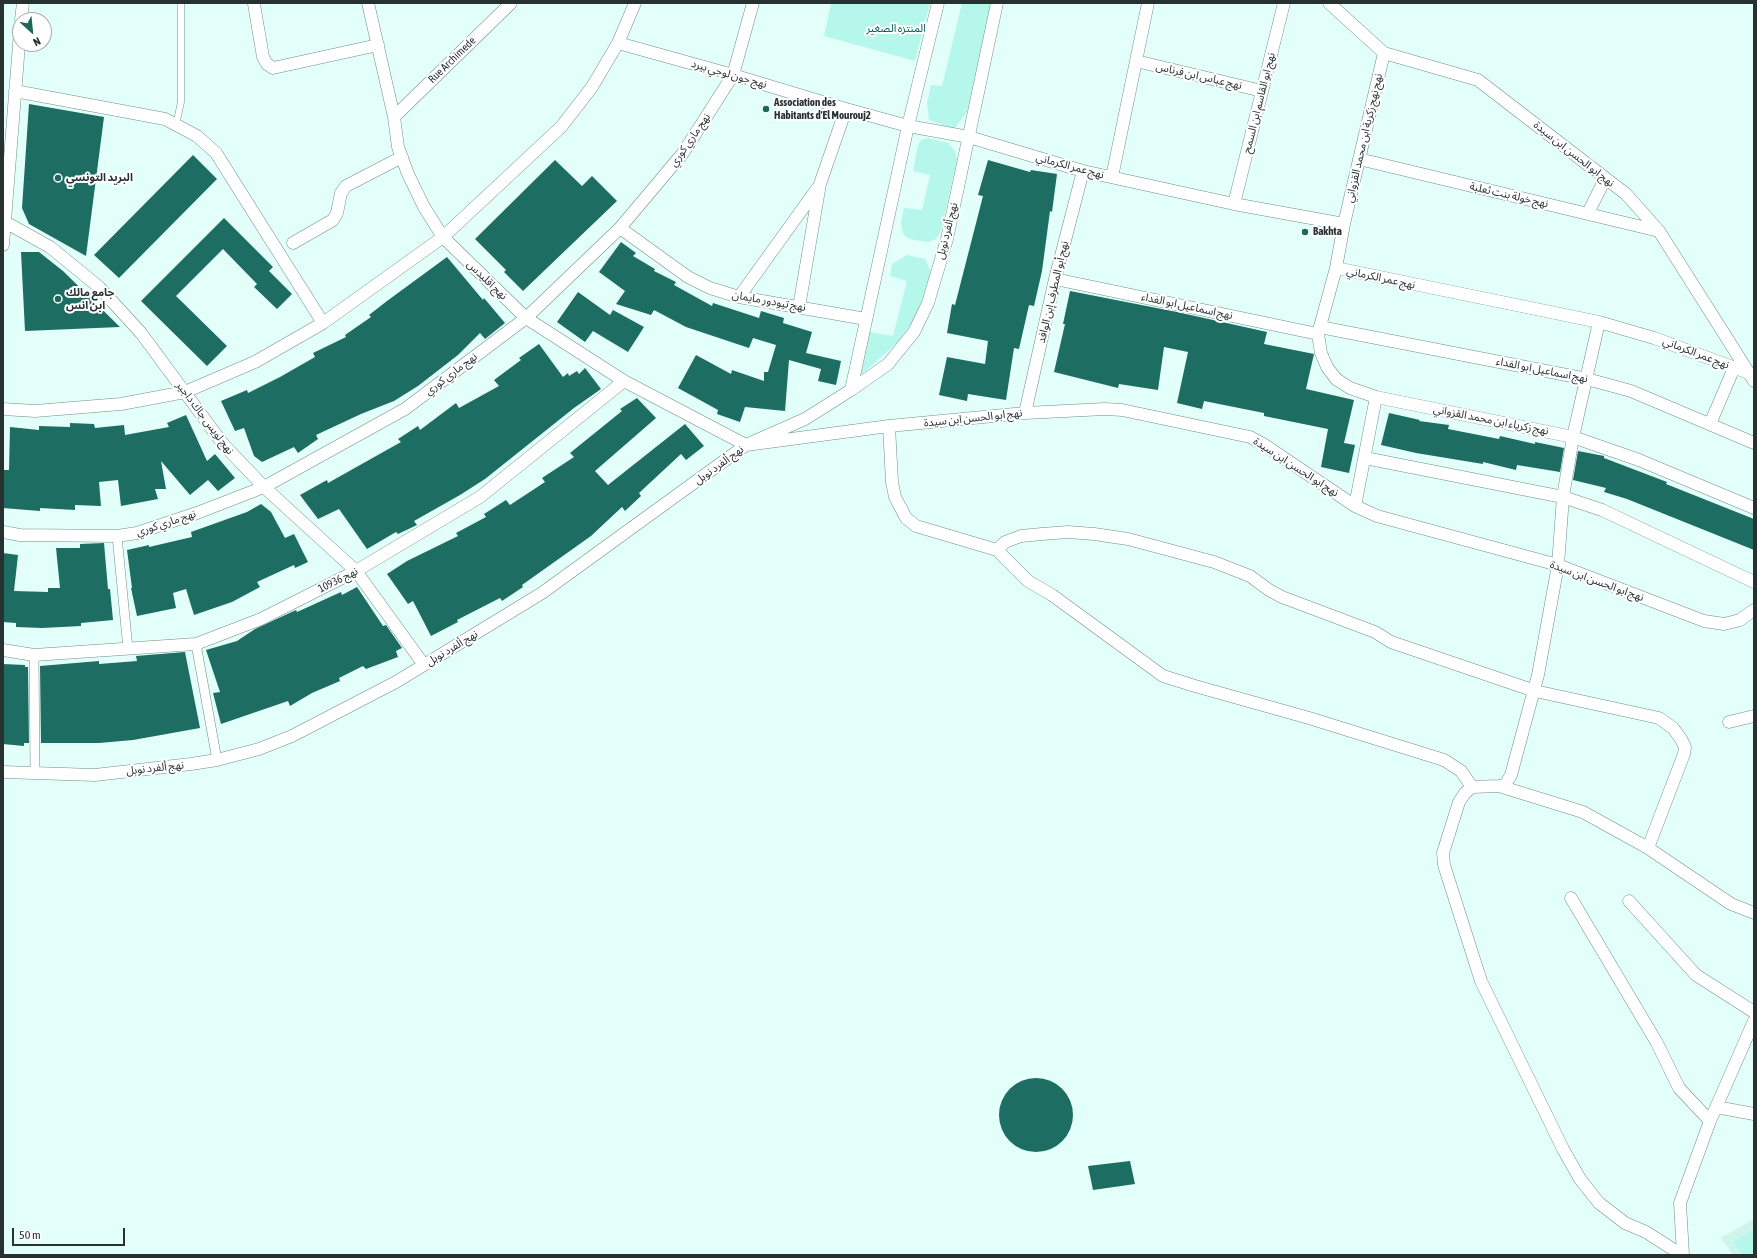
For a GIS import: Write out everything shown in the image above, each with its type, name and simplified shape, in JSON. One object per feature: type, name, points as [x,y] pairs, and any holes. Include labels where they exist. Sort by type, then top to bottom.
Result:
[{"type":"street","name":"نهج اقليدس","points":[[368,3],[394,117],[398,147],[408,174],[424,208],[443,237],[526,318],[624,381],[746,445]]},
{"type":"street","name":"Rue Archimede","points":[[394,117],[511,3]]},
{"type":"street","points":[[3,409],[35,411],[121,404],[185,392],[255,362],[323,323],[443,237],[561,126],[592,87],[618,43],[635,3]]},
{"type":"street","name":"نهج ماري كوري","points":[[3,532],[20,535],[117,536],[137,533],[172,522],[264,487],[404,409],[526,318],[620,228],[683,153],[732,75],[753,3]]},
{"type":"street","points":[[851,390],[908,126],[938,3]]},
{"type":"street","name":"نهج ألفرد نوبل","points":[[3,772],[95,775],[217,760],[259,749],[292,736],[396,682],[542,594],[746,445],[805,419],[851,390],[888,364],[914,332],[928,303],[947,239],[997,3]]},
{"type":"street","points":[[1112,177],[1148,3]]},
{"type":"street","name":"نهج ابو القاسم ابن السمح","points":[[1234,204],[1284,3]]},
{"type":"street","name":"نهج ابو الحسن ابن سيدة","points":[[1329,3],[1384,52],[1478,80],[1496,92],[1626,194],[1659,231],[1752,377]]},
{"type":"street","points":[[254,4],[263,57],[267,64],[273,68],[378,45]]},
{"type":"street","name":"نهج جون لوجي بيرد","points":[[618,43],[908,126]]},
{"type":"street","points":[[3,245],[18,52]]},
{"type":"street","name":"نهج نهج زكرية ابن محمد القزواني","points":[[1344,224],[1384,52]]},
{"type":"street","name":"نهج عباس ابن فرناس","points":[[1136,61],[1262,91]]},
{"type":"street","points":[[15,91],[165,119],[197,136],[216,153],[323,323]]},
{"type":"street","points":[[799,306],[820,184],[846,109]]},
{"type":"street","points":[[908,126],[969,137]]},
{"type":"street","name":"نهج عمر الكرماني","points":[[969,137],[1083,171],[1234,204],[1344,224],[1336,268],[1599,322],[1654,338],[1734,368],[1752,377]]},
{"type":"street","points":[[294,243],[333,220],[337,214],[341,193],[346,186],[402,157]]},
{"type":"street","name":"نهج خولة بنت ثعلبة","points":[[1359,159],[1659,231]]},
{"type":"street","name":"نهج أبو المطرف إبن الوافد","points":[[1025,413],[1055,280],[1083,171]]},
{"type":"street","points":[[1588,213],[1605,179]]},
{"type":"street","points":[[739,298],[820,184]]},
{"type":"street","name":"نهج لويس جاك داجير","points":[[5,222],[50,247],[99,287],[141,333],[223,444],[264,487],[356,571],[424,665]]},
{"type":"street","name":"نهج تيودور مايمان","points":[[620,228],[688,277],[710,288],[739,298],[799,306],[866,319]]},
{"type":"street","name":"نهج زكرياء ابن محمد القزواني","points":[[1336,268],[1319,331],[1321,353],[1327,367],[1336,379],[1350,388],[1376,397],[1573,437],[1639,460],[1754,508]]},
{"type":"street","name":"نهج اسماعيل ابو الفداء","points":[[1055,280],[1319,331],[1587,379],[1631,391],[1754,443]]},
{"type":"street","points":[[1599,322],[1573,437],[1563,497],[1558,565],[1535,690],[1508,782],[1505,785],[1499,786],[1472,787],[1465,793],[1459,802],[1443,853],[1444,865],[1481,981],[1563,1149],[1580,1179],[1599,1203],[1625,1223],[1646,1232],[1683,1255]]},
{"type":"street","points":[[1710,424],[1734,368]]},
{"type":"street","name":"نهج 10936","points":[[3,650],[34,655],[196,644],[261,619],[356,571],[480,497],[624,381]]},
{"type":"street","points":[[1355,506],[1366,458],[1376,397]]},
{"type":"street","name":"نهج ابو الحسن ابن سيدة","points":[[746,445],[889,426],[1025,413],[1104,409],[1122,410],[1250,437],[1263,444],[1355,506],[1377,516],[1558,565],[1704,621],[1724,624],[1740,620],[1754,610]]},
{"type":"street","points":[[889,426],[892,482],[895,497],[906,518],[916,526],[997,550],[1028,581],[1052,595],[1164,676],[1309,718],[1444,760],[1460,771],[1472,787]]},
{"type":"street","points":[[1366,458],[1563,497],[1602,510],[1754,582]]},
{"type":"street","points":[[997,550],[1005,542],[1020,536],[1042,534],[1068,532],[1128,539],[1214,562],[1250,576],[1269,590],[1282,597],[1375,632],[1391,642],[1535,690],[1659,718],[1673,728],[1685,747],[1684,754],[1648,848]]},
{"type":"street","points":[[117,536],[128,649]]},
{"type":"street","points":[[196,644],[217,760]]},
{"type":"street","points":[[34,655],[35,773]]},
{"type":"street","points":[[1729,722],[1754,716]]},
{"type":"street","points":[[1499,786],[1583,812],[1648,848],[1731,904],[1754,913]]},
{"type":"street","points":[[1571,898],[1656,1043],[1679,1088],[1710,1121]]},
{"type":"street","points":[[1629,901],[1696,975],[1754,1012]]},
{"type":"street","points":[[1683,1255],[1680,1203],[1710,1121],[1754,1021]]},
{"type":"street","points":[[1716,1107],[1754,1114]]},
{"type":"lane","points":[[176,125],[181,102],[180,3]]},
{"type":"shaded area","points":[[1754,1219],[1754,1255],[1733,1255],[1721,1238]]},
{"type":"green space","name":"المنتزه الصغير","points":[[831,3],[930,3],[915,61],[824,36]]},
{"type":"green space","points":[[962,3],[992,3],[967,112],[954,129],[929,120],[927,103],[931,85],[942,86]]},
{"type":"green space","points":[[928,138],[948,143],[955,151],[957,160],[941,231],[936,239],[927,242],[909,239],[903,234],[901,223],[904,208],[922,210],[930,175],[913,171],[918,145],[921,140]]},
{"type":"green space","points":[[907,255],[925,259],[931,271],[918,313],[899,341],[861,375],[870,332],[893,336],[907,281],[890,276],[892,264]]},
{"type":"green space","points":[[1754,1230],[1754,1255],[1742,1255],[1733,1242]]},
{"type":"building","points":[[29,104],[104,117],[86,256],[29,224],[22,208]]},
{"type":"building","points":[[193,155],[217,179],[119,278],[94,255]]},
{"type":"building","points":[[555,160],[582,186],[592,176],[617,201],[523,291],[504,272],[506,270],[475,239]]},
{"type":"building","points":[[988,160],[1030,172],[1031,170],[1057,174],[1052,212],[1050,211],[1042,271],[1034,306],[1029,305],[1019,349],[1014,348],[1006,400],[968,394],[967,401],[939,395],[947,357],[985,364],[988,341],[947,333],[952,304],[955,305],[983,196],[978,195]]},
{"type":"building","points":[[224,218],[273,267],[269,271],[292,294],[277,309],[254,287],[257,284],[223,249],[176,296],[227,346],[207,366],[141,301]]},
{"type":"building","points":[[621,242],[636,253],[633,256],[655,269],[654,271],[676,282],[674,285],[712,306],[713,303],[759,318],[761,311],[784,318],[783,323],[812,332],[806,353],[841,361],[836,385],[818,381],[821,369],[789,360],[785,411],[745,407],[740,422],[717,414],[718,410],[678,388],[696,355],[731,374],[732,370],[764,381],[764,372],[768,372],[776,345],[753,338],[749,348],[686,327],[654,310],[651,315],[616,304],[625,291],[599,272]]},
{"type":"building","name":"جامع مالك ابن انس","points":[[21,252],[39,252],[63,271],[120,327],[25,331]]},
{"type":"building","points":[[447,257],[483,300],[484,298],[505,323],[485,339],[480,333],[458,355],[418,386],[394,401],[361,414],[316,435],[318,439],[298,453],[294,447],[262,462],[254,456],[244,428],[235,431],[221,401],[247,390],[248,393],[315,357],[313,353],[346,337],[345,335],[371,317],[369,315]]},
{"type":"building","points":[[1070,291],[1177,312],[1267,332],[1264,344],[1314,354],[1306,389],[1354,400],[1344,443],[1355,445],[1349,473],[1321,467],[1328,429],[1264,416],[1264,413],[1204,401],[1202,409],[1177,403],[1188,352],[1164,347],[1158,390],[1119,384],[1118,388],[1054,372],[1065,324],[1063,324]]},
{"type":"building","points":[[578,292],[610,315],[613,310],[644,327],[628,352],[593,331],[585,342],[557,322]]},
{"type":"building","points":[[539,344],[563,377],[568,373],[569,376],[577,371],[579,374],[585,368],[601,389],[574,408],[485,479],[414,521],[417,525],[398,534],[396,532],[367,549],[339,509],[318,519],[300,495],[327,480],[328,483],[401,442],[398,439],[418,426],[420,430],[456,403],[459,408],[499,386],[494,380],[521,360],[519,358]]},
{"type":"building","points":[[637,398],[656,418],[595,471],[608,485],[685,424],[704,446],[686,460],[681,454],[639,493],[641,496],[625,511],[622,507],[591,536],[522,585],[523,587],[502,601],[500,598],[457,620],[458,622],[431,636],[413,601],[408,604],[387,574],[407,561],[458,536],[456,533],[486,517],[484,514],[506,500],[510,505],[545,482],[542,478],[574,457],[570,453],[622,411],[620,409]]},
{"type":"building","points":[[1389,413],[1420,420],[1419,421],[1449,425],[1448,429],[1499,439],[1500,436],[1535,444],[1535,442],[1564,448],[1560,472],[1517,465],[1516,470],[1483,462],[1483,464],[1416,453],[1381,445]]},
{"type":"building","points":[[186,415],[207,461],[215,454],[235,478],[218,491],[208,480],[190,495],[161,461],[166,489],[155,489],[158,499],[121,506],[118,480],[99,482],[101,506],[75,505],[75,510],[40,508],[40,511],[3,508],[3,470],[9,470],[10,427],[39,430],[39,426],[70,427],[70,423],[94,424],[95,428],[124,425],[125,435],[169,427],[167,423]]},
{"type":"building","points":[[1578,451],[1604,456],[1604,458],[1667,482],[1666,484],[1754,519],[1754,550],[1627,499],[1604,492],[1606,488],[1573,480]]},
{"type":"building","points":[[261,504],[271,512],[285,538],[294,534],[308,562],[295,568],[294,565],[257,582],[260,587],[232,602],[194,615],[186,589],[173,593],[176,608],[137,616],[131,588],[127,550],[149,545],[149,547],[192,537],[191,532],[247,512]]},
{"type":"building","points":[[104,543],[108,589],[110,589],[113,620],[81,623],[81,626],[42,628],[16,627],[16,623],[3,622],[3,553],[18,555],[14,591],[48,592],[48,588],[60,588],[56,548],[80,548],[80,544]]},
{"type":"building","points":[[357,587],[383,626],[386,625],[402,648],[396,651],[398,657],[366,669],[363,666],[339,678],[340,681],[312,693],[290,706],[288,701],[221,724],[213,693],[220,692],[206,650],[237,641],[255,629],[296,610],[297,612],[341,592],[342,595]]},
{"type":"building","points":[[185,652],[200,728],[133,740],[99,743],[41,743],[40,666],[99,661],[99,664],[137,661],[136,656]]},
{"type":"building","points":[[3,664],[25,665],[25,667],[28,667],[29,743],[24,743],[24,746],[3,744]]},
{"type":"building","points":[[1036,1078],[1050,1081],[1062,1089],[1070,1101],[1073,1115],[1070,1129],[1062,1141],[1050,1149],[1036,1152],[1022,1149],[1010,1141],[1002,1129],[999,1115],[1002,1101],[1010,1089],[1022,1081]]},
{"type":"building","points":[[1130,1161],[1135,1184],[1093,1190],[1088,1166]]},
{"type":"place","name":"Association des Habitants d'El Mourouj2","points":[[766,109]]},
{"type":"place","name":"البريد التونسي","points":[[58,178]]},
{"type":"place","name":"Bakhta","points":[[1305,232]]},
{"type":"place","name":"جامع مالك ابن انس","points":[[58,299]]}]
